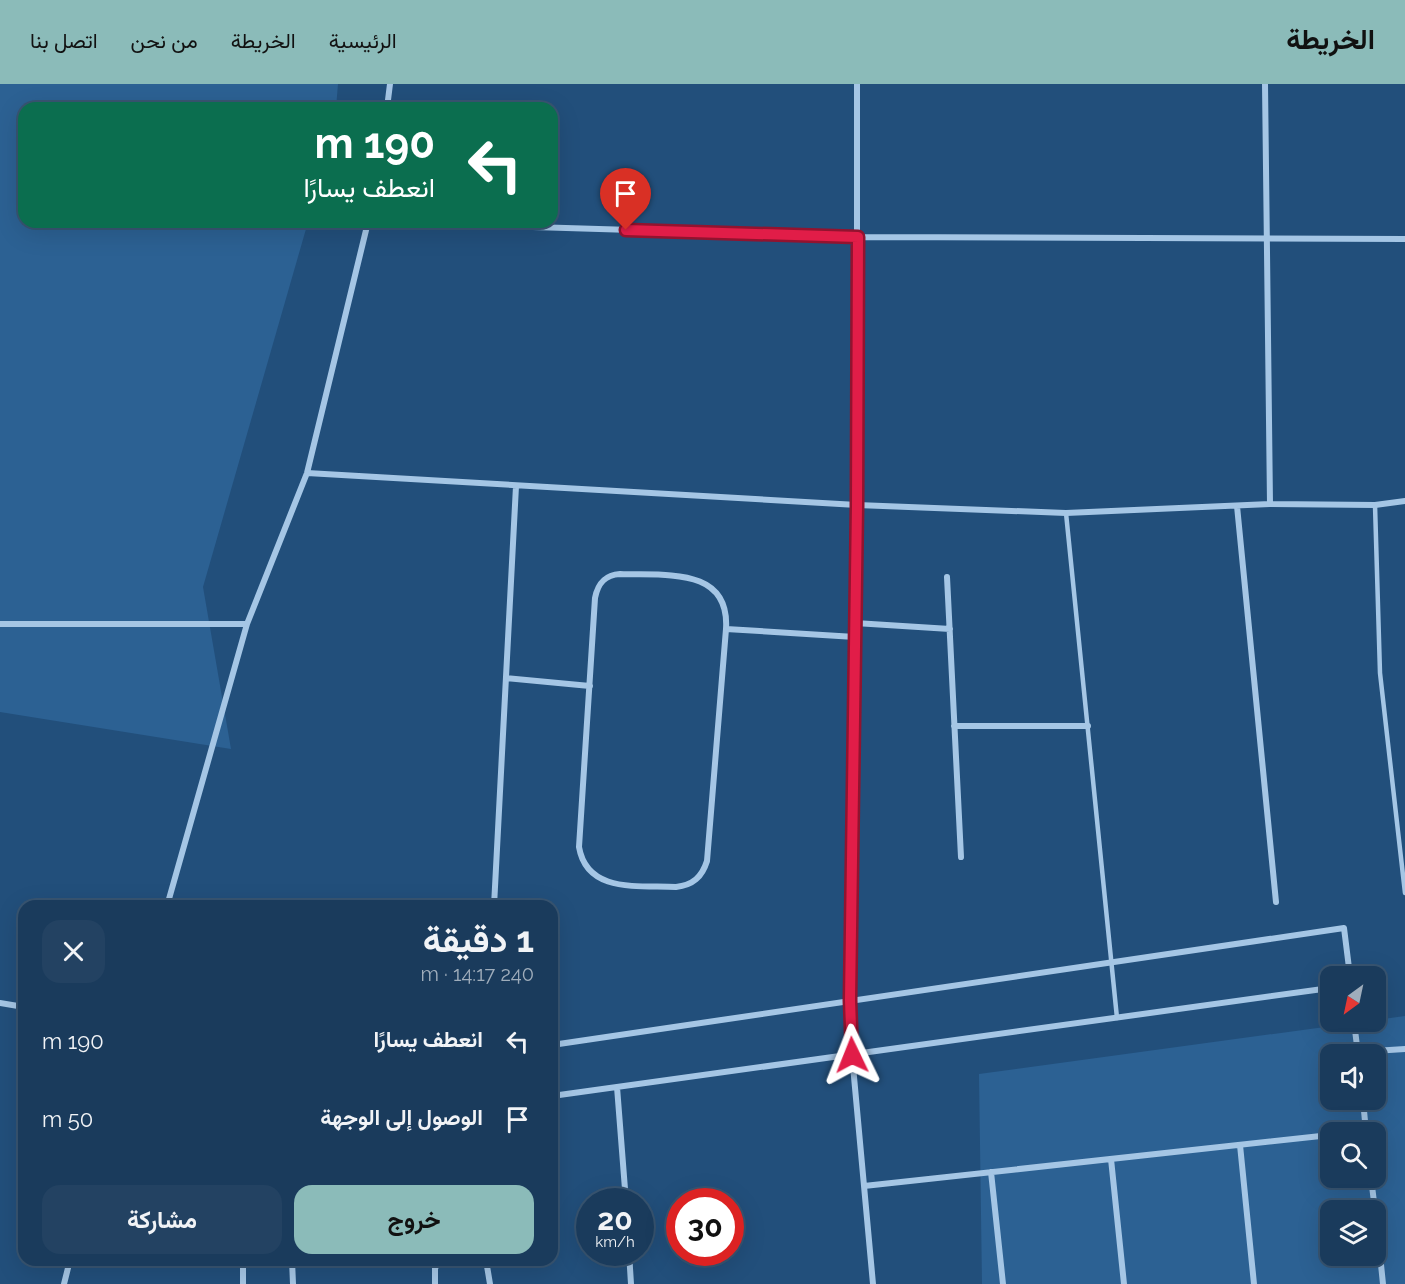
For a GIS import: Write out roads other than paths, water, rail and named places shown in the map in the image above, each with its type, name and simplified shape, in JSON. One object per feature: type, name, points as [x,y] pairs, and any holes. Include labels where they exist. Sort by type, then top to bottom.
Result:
[{"type":"street","points":[[388,102],[390,84]]},
{"type":"street","points":[[857,84],[857,506],[850,1000],[852,1055],[873,1284]]},
{"type":"street","points":[[1265,84],[1270,504]]},
{"type":"street","points":[[169,900],[247,624],[307,473],[368,228]]},
{"type":"street","points":[[558,228],[858,237],[1405,239]]},
{"type":"street","points":[[307,473],[857,506],[1066,513],[1270,504],[1374,505],[1405,501]]},
{"type":"street","points":[[494,900],[516,486]]},
{"type":"street","points":[[1237,506],[1276,902]]},
{"type":"street","points":[[612,575],[693,578],[702,581],[718,593],[727,618],[707,861],[699,878],[685,886],[605,882],[597,878],[584,865],[579,847],[590,686],[595,598],[600,583],[612,575]]},
{"type":"street","points":[[947,577],[961,857]]},
{"type":"street","points":[[855,623],[950,629]]},
{"type":"street","points":[[0,624],[247,624]]},
{"type":"street","points":[[726,629],[855,637]]},
{"type":"street","points":[[506,678],[590,686]]},
{"type":"street","points":[[954,726],[1088,726]]},
{"type":"street","points":[[558,1044],[1344,928],[1349,966]]},
{"type":"street","points":[[558,1095],[1320,989]]},
{"type":"street","points":[[0,1003],[18,1006]]},
{"type":"street","points":[[1386,1050],[1405,1048]]},
{"type":"street","points":[[617,1087],[625,1188]]},
{"type":"street","points":[[864,1186],[1320,1136]]},
{"type":"street","points":[[1240,1145],[1254,1284]]},
{"type":"street","points":[[1111,1159],[1124,1284]]},
{"type":"street","points":[[991,1172],[1003,1284]]},
{"type":"street","points":[[64,1284],[68,1266]]},
{"type":"street","points":[[243,1266],[243,1284]]},
{"type":"street","points":[[292,1266],[293,1284]]},
{"type":"street","points":[[435,1284],[436,1266]]},
{"type":"street","points":[[487,1266],[490,1284]]},
{"type":"street","points":[[630,1266],[631,1284]]},
{"type":"street","points":[[1381,1266],[1383,1284]]},
{"type":"lane","points":[[1374,505],[1380,673],[1405,893]]},
{"type":"lane","points":[[1066,513],[1117,1018]]}]
